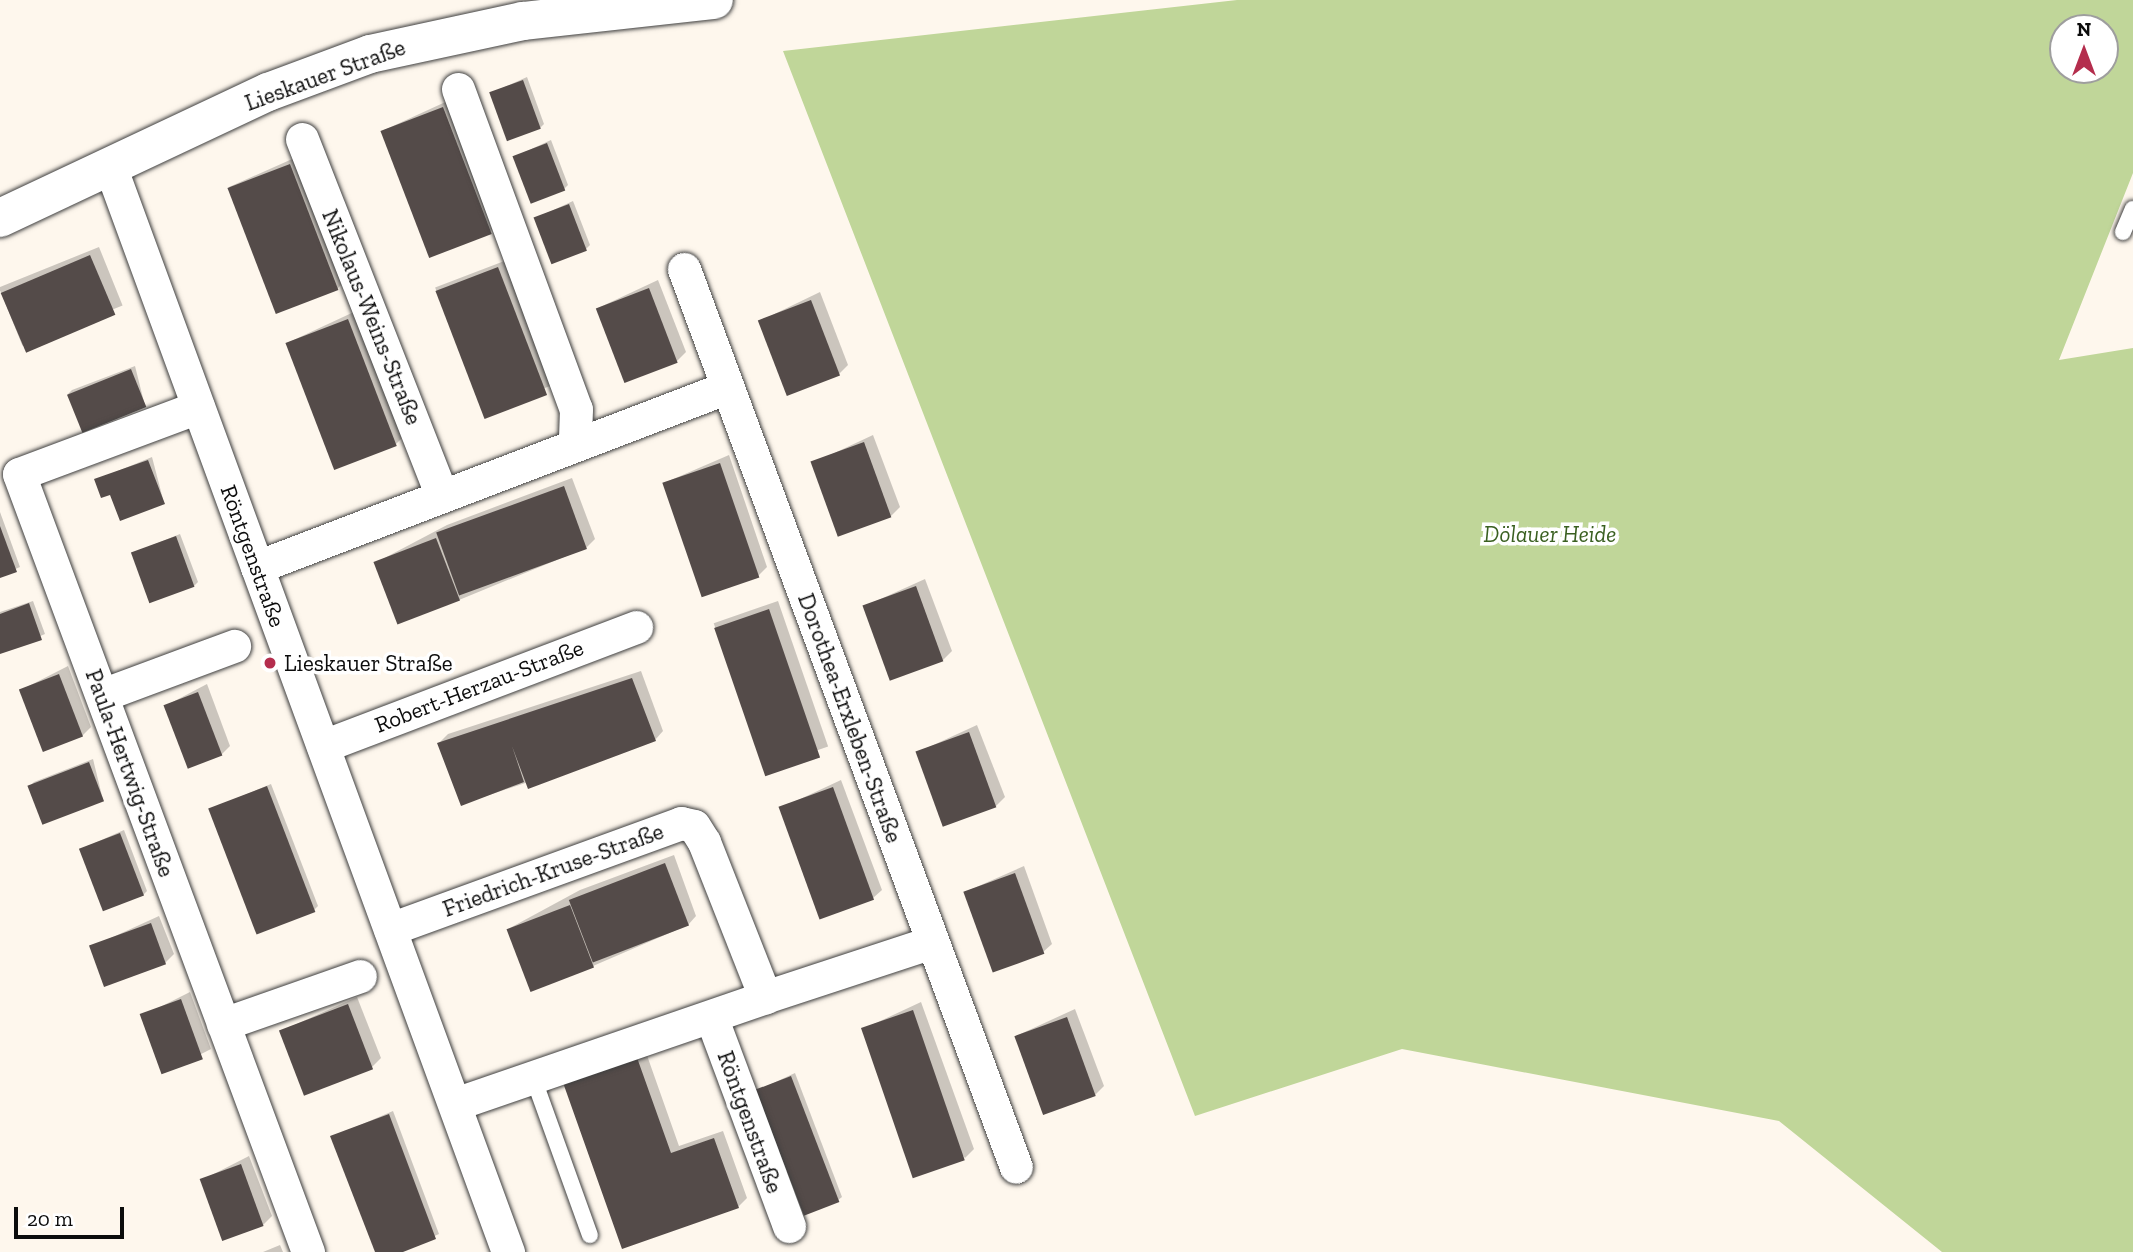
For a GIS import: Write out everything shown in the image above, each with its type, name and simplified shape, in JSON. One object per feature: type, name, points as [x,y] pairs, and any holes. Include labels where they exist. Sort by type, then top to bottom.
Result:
[{"type":"street","name":"Lieskauer Straße","points":[[0,218],[268,92],[370,54],[523,21],[714,0]]},
{"type":"street","points":[[458,89],[576,409],[575,445]]},
{"type":"street","name":"Nikolaus-Weins-Straße","points":[[302,139],[442,496]]},
{"type":"street","name":"Röntgenstraße","points":[[110,166],[508,1252]]},
{"type":"street","name":"Dorothea-Erxleben-Straße","points":[[684,269],[1016,1167]]},
{"type":"street","points":[[257,567],[728,387]]},
{"type":"street","name":"Paula-Hertwig-Straße","points":[[198,407],[19,474],[308,1252]]},
{"type":"street","name":"Robert-Herzau-Straße","points":[[323,746],[636,627]]},
{"type":"street","points":[[102,695],[234,646]]},
{"type":"street","name":"Friedrich-Kruse-Straße","points":[[390,929],[681,823],[694,825],[704,842],[765,997]]},
{"type":"street","points":[[455,1104],[712,1019],[765,997],[932,942]]},
{"type":"street","points":[[223,1024],[360,976]]},
{"type":"street","name":"Röntgenstraße","points":[[712,1019],[789,1226]]},
{"type":"lane","points":[[2123,232],[2133,209]]},
{"type":"lane","points":[[533,1077],[590,1235]]},
{"type":"green space","name":"Dölauer Heide","points":[[1237,0],[2133,0],[2133,173],[2059,360],[2133,348],[2133,1252],[1942,1252],[1779,1121],[1402,1049],[1195,1116],[783,51]]},
{"type":"building","points":[[523,80],[541,129],[507,141],[489,92]]},
{"type":"building","points":[[443,107],[492,234],[429,258],[380,131]]},
{"type":"building","points":[[547,143],[565,191],[531,204],[512,156]]},
{"type":"building","points":[[290,164],[338,290],[276,314],[227,188]]},
{"type":"building","points":[[569,204],[587,251],[551,264],[534,218]]},
{"type":"building","points":[[90,255],[115,315],[26,353],[1,293]]},
{"type":"building","points":[[498,267],[547,395],[485,419],[435,291]]},
{"type":"building","points":[[649,288],[678,363],[624,383],[596,308]]},
{"type":"building","points":[[811,300],[840,376],[787,396],[758,320]]},
{"type":"building","points":[[348,319],[397,446],[334,470],[285,343]]},
{"type":"building","points":[[131,369],[146,407],[82,433],[67,395]]},
{"type":"building","points":[[864,442],[891,517],[838,537],[810,461]]},
{"type":"building","points":[[148,460],[165,504],[120,521],[110,495],[101,498],[94,479]]},
{"type":"building","points":[[720,463],[759,577],[702,597],[662,483]]},
{"type":"building","points":[[564,486],[587,549],[459,595],[436,533]]},
{"type":"building","points":[[0,526],[17,572],[0,578]]},
{"type":"building","points":[[176,536],[194,587],[149,603],[131,552]]},
{"type":"building","points":[[436,538],[460,601],[397,625],[373,562]]},
{"type":"building","points":[[916,586],[943,661],[890,681],[862,605]]},
{"type":"building","points":[[29,603],[42,640],[0,654],[0,614]]},
{"type":"building","points":[[769,609],[820,757],[765,776],[714,628]]},
{"type":"building","points":[[59,674],[83,737],[43,752],[19,689]]},
{"type":"building","points":[[632,678],[656,741],[528,789],[512,746],[524,782],[461,806],[437,743]]},
{"type":"building","points":[[198,692],[222,755],[188,769],[163,705]]},
{"type":"building","points":[[969,732],[996,807],[943,827],[915,751]]},
{"type":"building","points":[[89,762],[104,801],[42,825],[27,786]]},
{"type":"building","points":[[267,786],[315,912],[257,935],[208,809]]},
{"type":"building","points":[[833,787],[874,900],[820,920],[778,807]]},
{"type":"building","points":[[120,833],[144,896],[103,911],[79,849]]},
{"type":"building","points":[[665,863],[689,926],[593,962],[569,900]]},
{"type":"building","points":[[1015,873],[1044,954],[993,973],[963,892]]},
{"type":"building","points":[[570,905],[594,968],[531,992],[507,929]]},
{"type":"building","points":[[151,923],[166,964],[104,987],[89,946]]},
{"type":"building","points":[[181,999],[203,1059],[162,1074],[140,1014]]},
{"type":"building","points":[[348,1004],[373,1069],[304,1096],[279,1031]]},
{"type":"building","points":[[913,1010],[965,1160],[913,1178],[861,1028]]},
{"type":"building","points":[[1067,1017],[1096,1096],[1043,1115],[1014,1036]]},
{"type":"building","points":[[635,1052],[671,1153],[714,1138],[739,1208],[622,1249],[561,1077]]},
{"type":"building","points":[[791,1076],[839,1202],[804,1216],[756,1090]]},
{"type":"building","points":[[389,1114],[436,1239],[403,1252],[375,1252],[330,1136]]},
{"type":"building","points":[[241,1164],[264,1226],[222,1241],[200,1179]]},
{"type":"place","name":"Lieskauer Straße","points":[[270,663]]}]
